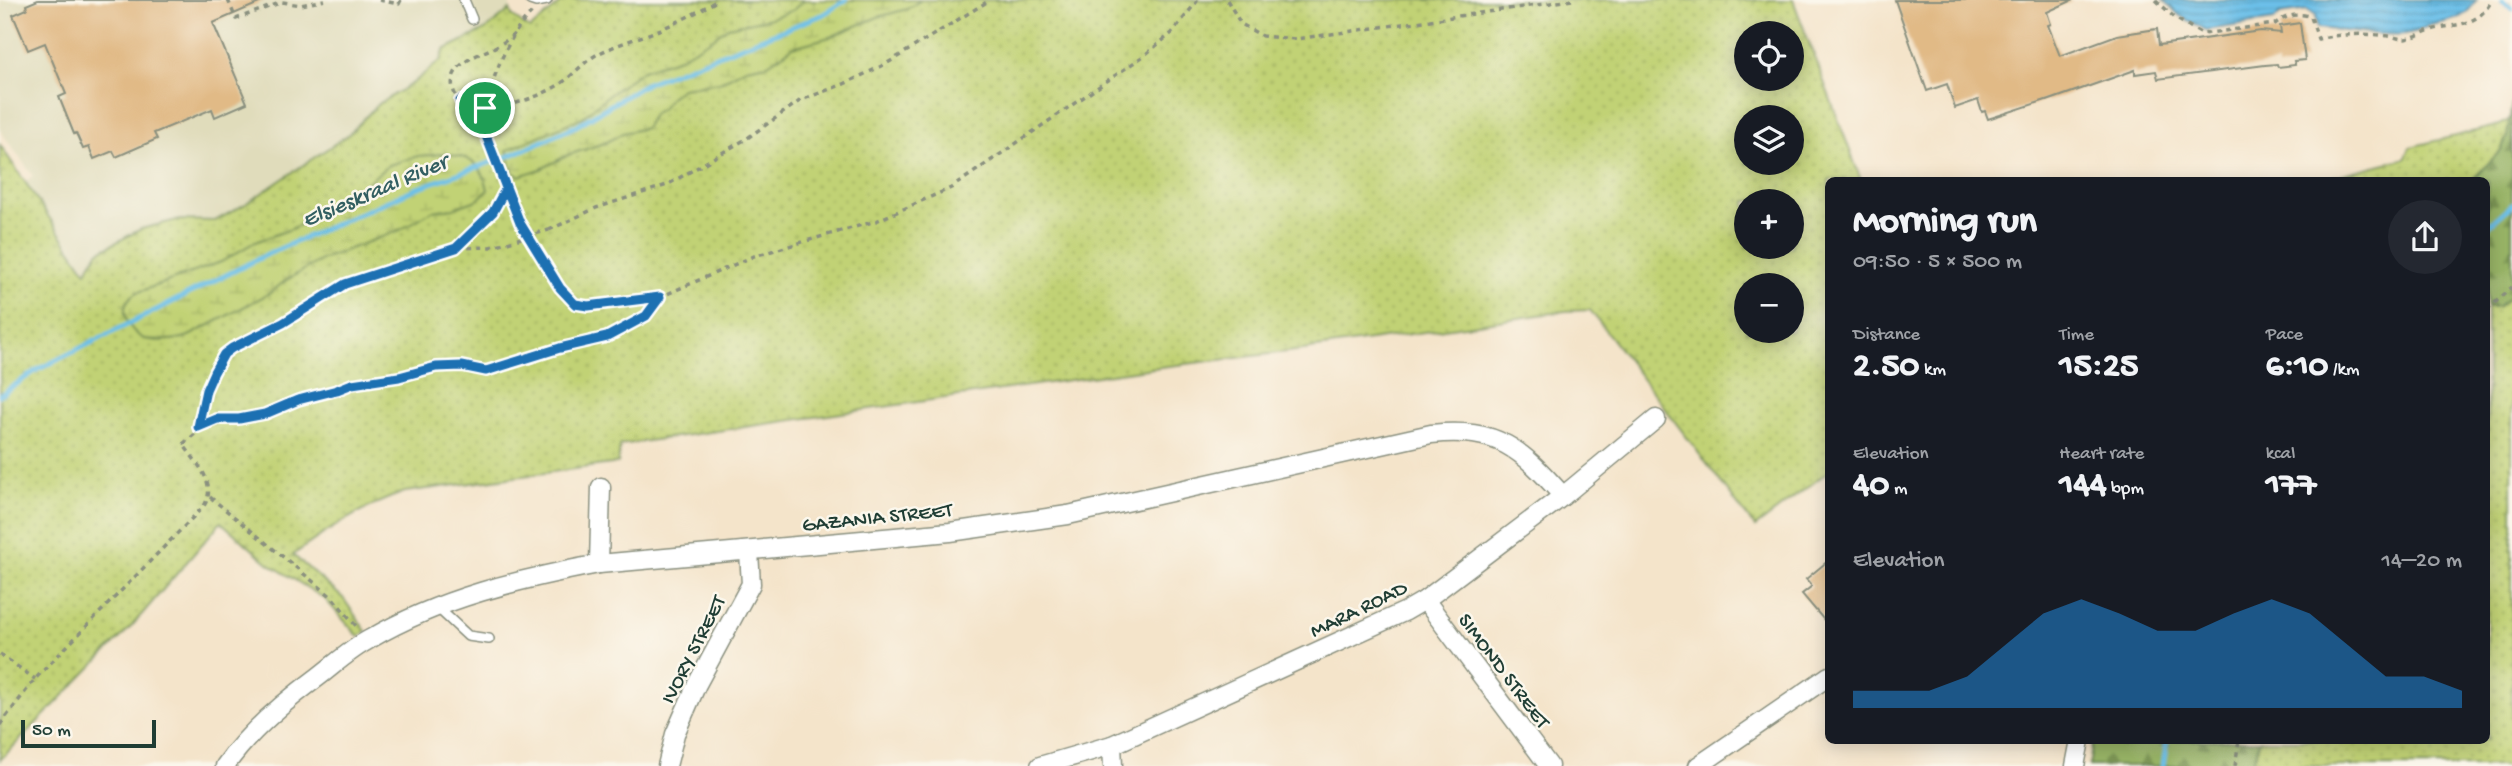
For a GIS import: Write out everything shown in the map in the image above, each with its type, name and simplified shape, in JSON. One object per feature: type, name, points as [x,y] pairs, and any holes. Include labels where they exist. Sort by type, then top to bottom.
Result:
[{"type":"street","name":"MARA ROAD","points":[[1040,766],[1112,745],[1386,622],[1425,600],[1563,496],[1656,419]]},
{"type":"street","name":"GAZANIA STREET","points":[[225,766],[241,745],[284,703],[368,640],[438,607],[484,590],[551,573],[598,564],[950,532],[1068,515],[1453,431],[1477,433],[1497,439],[1515,449],[1538,467],[1563,496]]},
{"type":"street","points":[[598,564],[601,487]]},
{"type":"street","name":"IVORY STREET","points":[[667,766],[675,734],[697,684],[751,584],[749,552]]},
{"type":"street","name":"SIMOND STREET","points":[[1425,600],[1549,766]]},
{"type":"street","points":[[1698,766],[1825,679]]},
{"type":"street","points":[[2075,766],[2079,744]]},
{"type":"street","points":[[1112,745],[1114,766]]},
{"type":"lane","points":[[464,0],[472,19]]},
{"type":"lane","points":[[530,0],[547,0]]},
{"type":"lane","points":[[438,607],[468,636],[489,639]]},
{"type":"path","points":[[228,0],[236,19],[282,2],[301,5],[325,0]]},
{"type":"path","points":[[379,0],[399,4],[401,0]]},
{"type":"path","points":[[460,101],[473,108],[485,108],[517,102],[548,91],[596,55],[664,28],[718,0]]},
{"type":"path","points":[[0,725],[35,680],[204,506],[210,487],[183,444],[195,434],[206,390],[224,354],[232,348],[283,323],[345,284],[456,248],[490,247],[528,237],[587,212],[667,185],[746,139],[801,100],[886,64],[990,0]]},
{"type":"path","points":[[537,8],[502,44],[474,56],[460,66],[452,78],[452,84],[460,101],[478,118],[485,130],[520,223],[528,237],[560,288],[575,304],[588,306],[660,297],[754,256],[876,221],[951,188],[1142,57],[1172,33],[1198,0]]},
{"type":"path","points":[[1227,0],[1241,24],[1262,36],[1296,39],[1572,0]]},
{"type":"path","points":[[2156,0],[2181,22],[2202,34],[2274,24],[2282,18],[2304,14],[2311,17],[2318,39],[2329,36],[2412,38],[2431,29],[2458,26],[2473,20],[2482,14],[2491,0]]},
{"type":"path","points":[[485,130],[485,108],[498,70],[517,31]]},
{"type":"path","points":[[456,248],[493,212],[505,193],[505,183]]},
{"type":"path","points":[[520,223],[534,233],[549,230]]},
{"type":"path","points":[[2490,307],[2512,287]]},
{"type":"path","points":[[198,427],[217,419],[239,419],[265,414],[298,400],[352,384],[399,377],[436,367],[462,366],[486,371],[560,348],[607,337],[646,316],[660,297]]},
{"type":"path","points":[[209,497],[332,597],[368,640]]},
{"type":"path","points":[[0,654],[35,680]]},
{"type":"path","points":[[2235,766],[2238,744]]},
{"type":"shaded area","points":[[0,0],[510,0],[510,10],[413,83],[377,105],[349,134],[244,205],[215,221],[177,220],[86,273],[24,182],[33,176],[0,130]]},
{"type":"green space","points":[[564,0],[1793,0],[1801,21],[1734,21],[1734,91],[1804,91],[1804,29],[1860,177],[1825,177],[1825,474],[1755,527],[1590,310],[1565,311],[1303,350],[1160,367],[620,445],[618,463],[405,492],[360,511],[293,555],[343,598],[366,631],[359,637],[325,599],[268,563],[221,522],[131,627],[0,760],[0,145],[86,272],[98,252],[141,229],[177,220],[215,221],[244,205],[349,134],[377,105],[413,83],[441,60],[444,50],[485,30],[510,10],[512,16],[530,29]]},
{"type":"green space","points":[[804,0],[921,0],[907,9],[878,17],[830,37],[793,47],[768,64],[746,68],[720,82],[682,88],[654,113],[645,128],[623,133],[541,169],[519,176],[513,172],[507,150],[583,117],[643,70],[679,58],[728,27],[771,18],[793,10]]},
{"type":"green space","points":[[2512,102],[2512,296],[2497,307],[2490,307],[2490,177],[2475,177],[2501,150],[2507,136]]},
{"type":"green space","points":[[2512,118],[2512,766],[2096,766],[2100,744],[2490,744],[2490,177],[2332,177],[2406,158],[2410,147],[2500,125]]},
{"type":"green space","points":[[418,156],[459,156],[472,162],[486,180],[488,190],[477,200],[454,208],[432,211],[400,230],[323,259],[270,293],[189,336],[171,340],[149,340],[139,336],[130,326],[125,308],[136,293],[221,262],[255,242],[322,214],[353,194],[389,165]]},
{"type":"green space","points":[[2092,744],[2258,744],[2251,766],[2089,766]]},
{"type":"water","points":[[2163,0],[2477,0],[2467,12],[2457,18],[2414,32],[2390,35],[2317,28],[2315,16],[2307,10],[2280,14],[2274,20],[2206,30],[2179,15]]},
{"type":"building","points":[[38,0],[266,0],[213,23],[247,103],[215,117],[212,109],[154,133],[157,139],[116,157],[113,151],[94,159],[89,147],[83,149],[76,133],[74,134],[59,97],[66,94],[45,43],[28,50],[13,15]]},
{"type":"building","points":[[1895,0],[2073,0],[2047,12],[2051,24],[2048,25],[2060,56],[2117,35],[2157,29],[2159,45],[2261,31],[2281,33],[2280,26],[2300,23],[2305,60],[2294,61],[2295,65],[2265,65],[2158,79],[2156,71],[2135,74],[2135,70],[1988,119],[1978,100],[1955,108],[1947,84],[1927,91]]},
{"type":"building","points":[[1825,563],[1825,621],[1802,594],[1812,586],[1806,579]]},
{"type":"waterway","name":"Elsieskraal River","points":[[0,395],[37,370],[268,254],[417,188],[509,156],[576,126],[647,83],[822,15],[846,0]]},
{"type":"waterway","points":[[2502,0],[2512,9]]},
{"type":"waterway","points":[[2490,224],[2512,205]]},
{"type":"waterway","points":[[2163,766],[2166,744]]},
{"type":"route","points":[[485,108],[473,108],[460,101],[482,124],[485,130],[520,223],[560,288],[575,304],[588,306],[660,297],[646,316],[607,337],[560,348],[486,371],[462,366],[436,367],[399,377],[352,384],[298,400],[265,414],[239,419],[217,419],[198,427],[206,390],[224,354],[232,348],[283,323],[345,284],[456,248],[493,212],[506,188],[485,133],[485,130],[484,122],[484,116],[485,108]]}]
